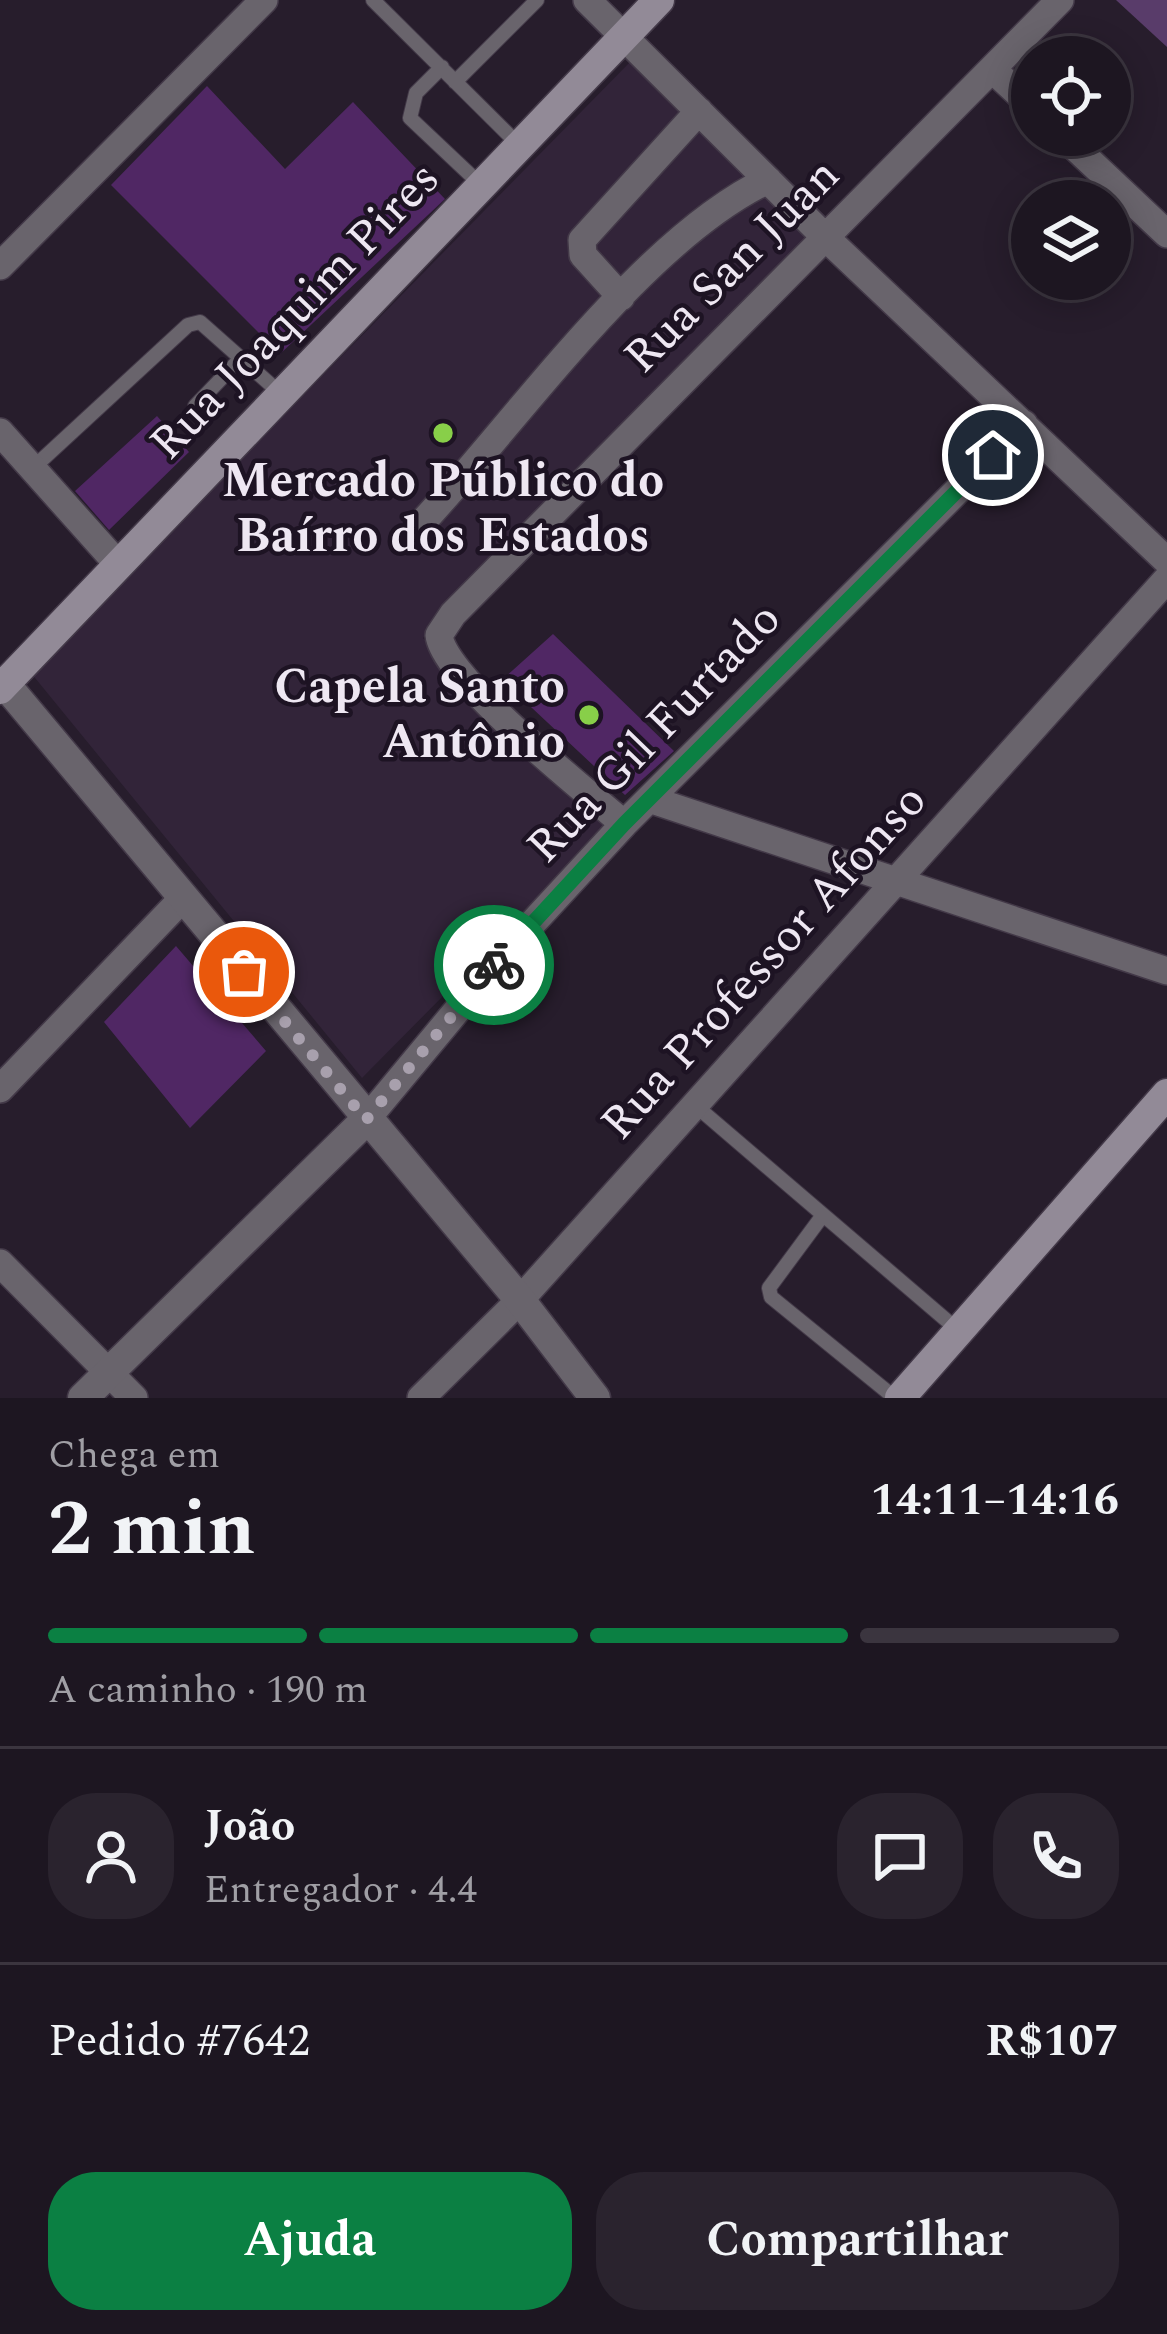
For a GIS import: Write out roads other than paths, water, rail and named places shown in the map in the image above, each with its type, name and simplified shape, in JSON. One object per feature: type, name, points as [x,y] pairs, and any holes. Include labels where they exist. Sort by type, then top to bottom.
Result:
[{"type":"main road","name":"Rua Joaquim Pires","points":[[2,687],[116,562],[659,0]]},
{"type":"main road","points":[[898,1398],[1167,1094]]},
{"type":"street","points":[[0,266],[264,0]]},
{"type":"street","points":[[587,0],[823,235],[1167,561]]},
{"type":"street","name":"Rua San Juan","points":[[624,824],[504,719],[440,648],[439,634],[823,235],[1060,0]]},
{"type":"street","points":[[992,69],[1011,87]]},
{"type":"street","points":[[621,297],[583,255],[582,240],[699,111]]},
{"type":"street","points":[[1084,156],[1167,234]]},
{"type":"street","points":[[420,525],[621,297],[728,199],[768,180]]},
{"type":"street","name":"Rua Gil Furtado","points":[[366,1120],[503,955],[624,824],[1024,424]]},
{"type":"street","points":[[0,431],[116,562]]},
{"type":"street","name":"Rua Professor Afonso","points":[[421,1398],[520,1300],[1167,579]]},
{"type":"street","points":[[2,687],[184,897],[520,1300],[595,1398]]},
{"type":"street","points":[[650,799],[1167,971]]},
{"type":"street","points":[[0,1089],[184,897]]},
{"type":"street","points":[[83,1398],[366,1120]]},
{"type":"street","points":[[0,1263],[134,1398]]},
{"type":"lane","points":[[373,0],[518,145]]},
{"type":"lane","points":[[455,82],[537,0]]},
{"type":"lane","points":[[442,67],[416,93],[410,118],[480,184]]},
{"type":"lane","points":[[33,468],[188,325],[200,322],[280,393]]},
{"type":"lane","points":[[196,406],[241,358]]},
{"type":"lane","points":[[696,1106],[958,1331]]},
{"type":"lane","points":[[823,1215],[769,1288],[771,1297],[898,1398]]},
{"type":"place","name":"Mercado Público do Baírro dos Estados","points":[[443,433]]},
{"type":"place","name":"Capela Santo Antônio","points":[[589,715]]}]
